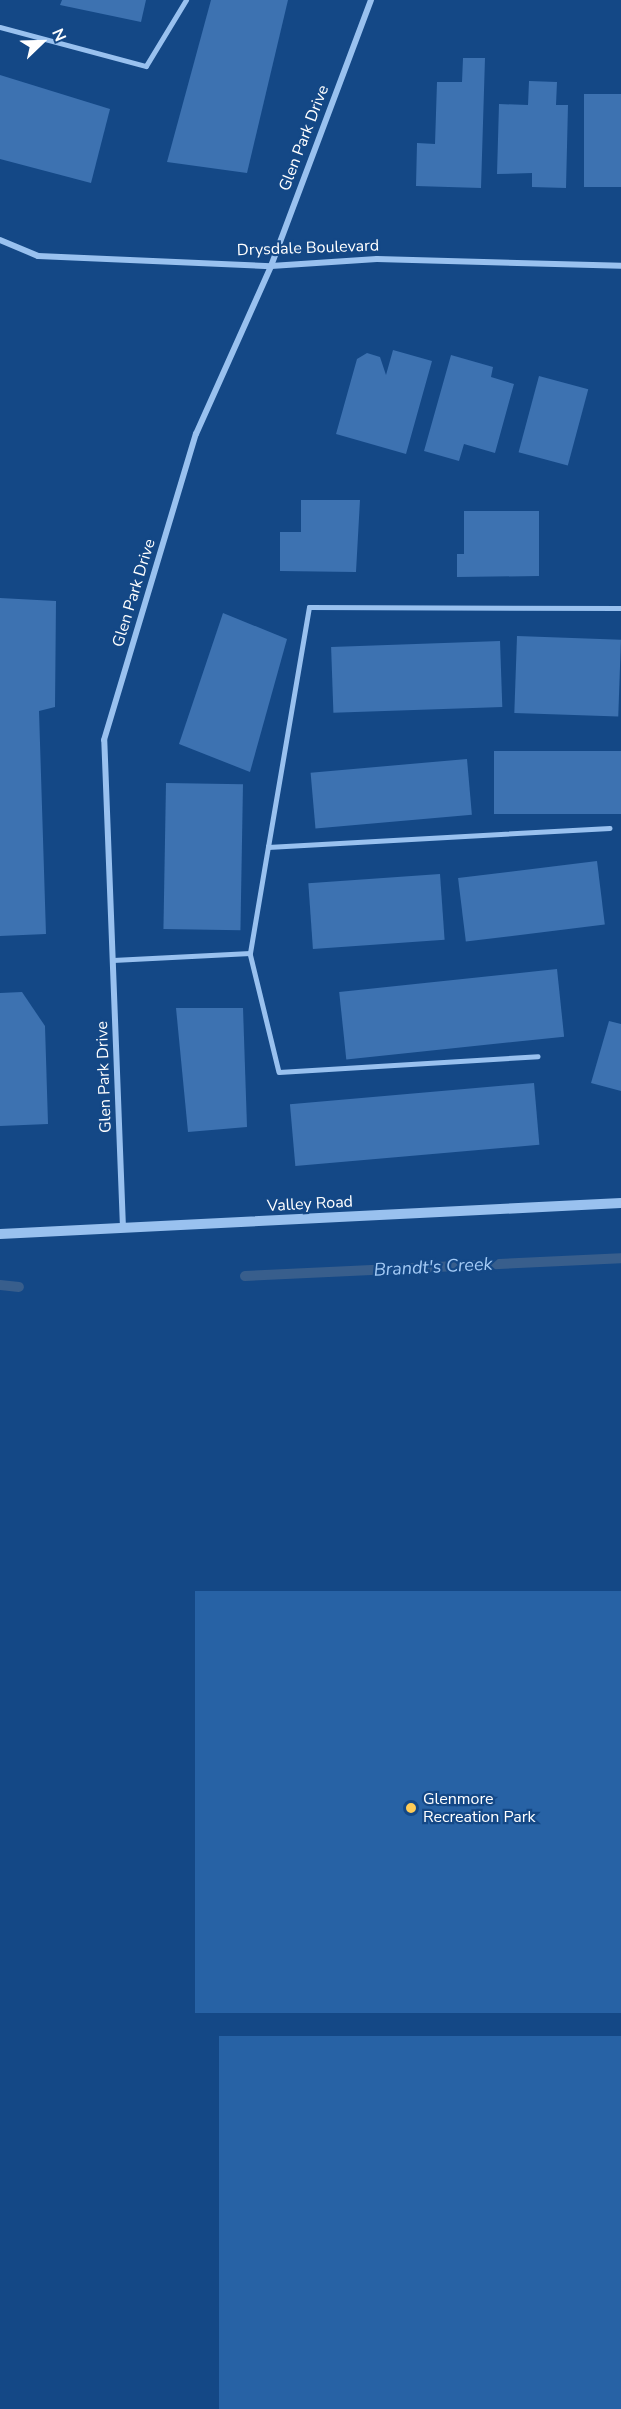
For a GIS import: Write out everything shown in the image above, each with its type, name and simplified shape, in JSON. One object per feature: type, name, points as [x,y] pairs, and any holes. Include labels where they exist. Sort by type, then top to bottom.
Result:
[{"type":"street","name":"Glen Park Drive","points":[[123,1228],[104,740],[196,434],[271,266],[371,0]]},
{"type":"street","name":"Drysdale Boulevard","points":[[0,240],[38,256],[271,266],[377,258],[621,266]]},
{"type":"street","name":"Valley Road","points":[[0,1234],[621,1203]]},
{"type":"lane","points":[[0,27],[146,66],[186,0]]},
{"type":"lane","points":[[538,1056],[279,1072],[250,954],[309,607],[621,608]]},
{"type":"lane","points":[[268,847],[609,828]]},
{"type":"lane","points":[[112,960],[250,954]]},
{"type":"shaded area","name":"Glenmore Recreation Park","points":[[195,1591],[621,1591],[621,2013],[195,2013]]},
{"type":"shaded area","points":[[219,2036],[621,2036],[621,2409],[219,2409]]},
{"type":"building","points":[[62,0],[146,0],[141,22],[60,5]]},
{"type":"building","points":[[211,0],[288,0],[247,173],[167,162]]},
{"type":"building","points":[[463,58],[485,58],[481,188],[416,186],[417,143],[435,144],[437,82],[462,82]]},
{"type":"building","points":[[0,75],[110,109],[91,183],[0,159]]},
{"type":"building","points":[[529,81],[557,82],[556,105],[568,105],[566,188],[532,187],[532,173],[497,174],[499,104],[528,105]]},
{"type":"building","points":[[584,94],[621,94],[621,187],[584,187]]},
{"type":"building","points":[[393,350],[432,361],[406,454],[336,434],[357,359],[367,353],[380,357],[386,375]]},
{"type":"building","points":[[451,355],[493,367],[491,377],[514,384],[495,453],[464,444],[459,461],[424,451]]},
{"type":"building","points":[[539,376],[588,389],[568,466],[519,452]]},
{"type":"building","points":[[301,500],[360,500],[356,572],[280,571],[280,532],[301,532]]},
{"type":"building","points":[[464,511],[539,511],[539,576],[457,577],[457,554],[464,554]]},
{"type":"building","points":[[0,598],[56,601],[55,707],[39,711],[46,934],[0,936]]},
{"type":"building","points":[[223,613],[287,639],[250,772],[179,744]]},
{"type":"building","points":[[517,636],[621,640],[618,717],[514,713]]},
{"type":"building","points":[[500,641],[502,707],[333,713],[331,647]]},
{"type":"building","points":[[494,751],[621,751],[621,814],[494,814]]},
{"type":"building","points":[[467,759],[472,815],[315,828],[311,773]]},
{"type":"building","points":[[166,783],[243,784],[240,930],[163,929]]},
{"type":"building","points":[[597,861],[605,925],[466,942],[458,878]]},
{"type":"building","points":[[440,874],[445,940],[313,949],[308,883]]},
{"type":"building","points":[[557,969],[564,1037],[346,1060],[339,992]]},
{"type":"building","points":[[22,992],[45,1026],[48,1124],[0,1126],[0,993]]},
{"type":"building","points":[[176,1008],[243,1008],[247,1127],[188,1132]]},
{"type":"building","points":[[609,1021],[621,1024],[621,1091],[591,1083]]},
{"type":"building","points":[[534,1083],[539,1145],[295,1166],[290,1104]]},
{"type":"waterway","name":"Brandt's Creek","points":[[245,1276],[621,1258]]},
{"type":"waterway","name":"Brandt's Creek","points":[[0,1285],[19,1287]]},
{"type":"place","name":"Glenmore Recreation Park","points":[[411,1808]]}]
